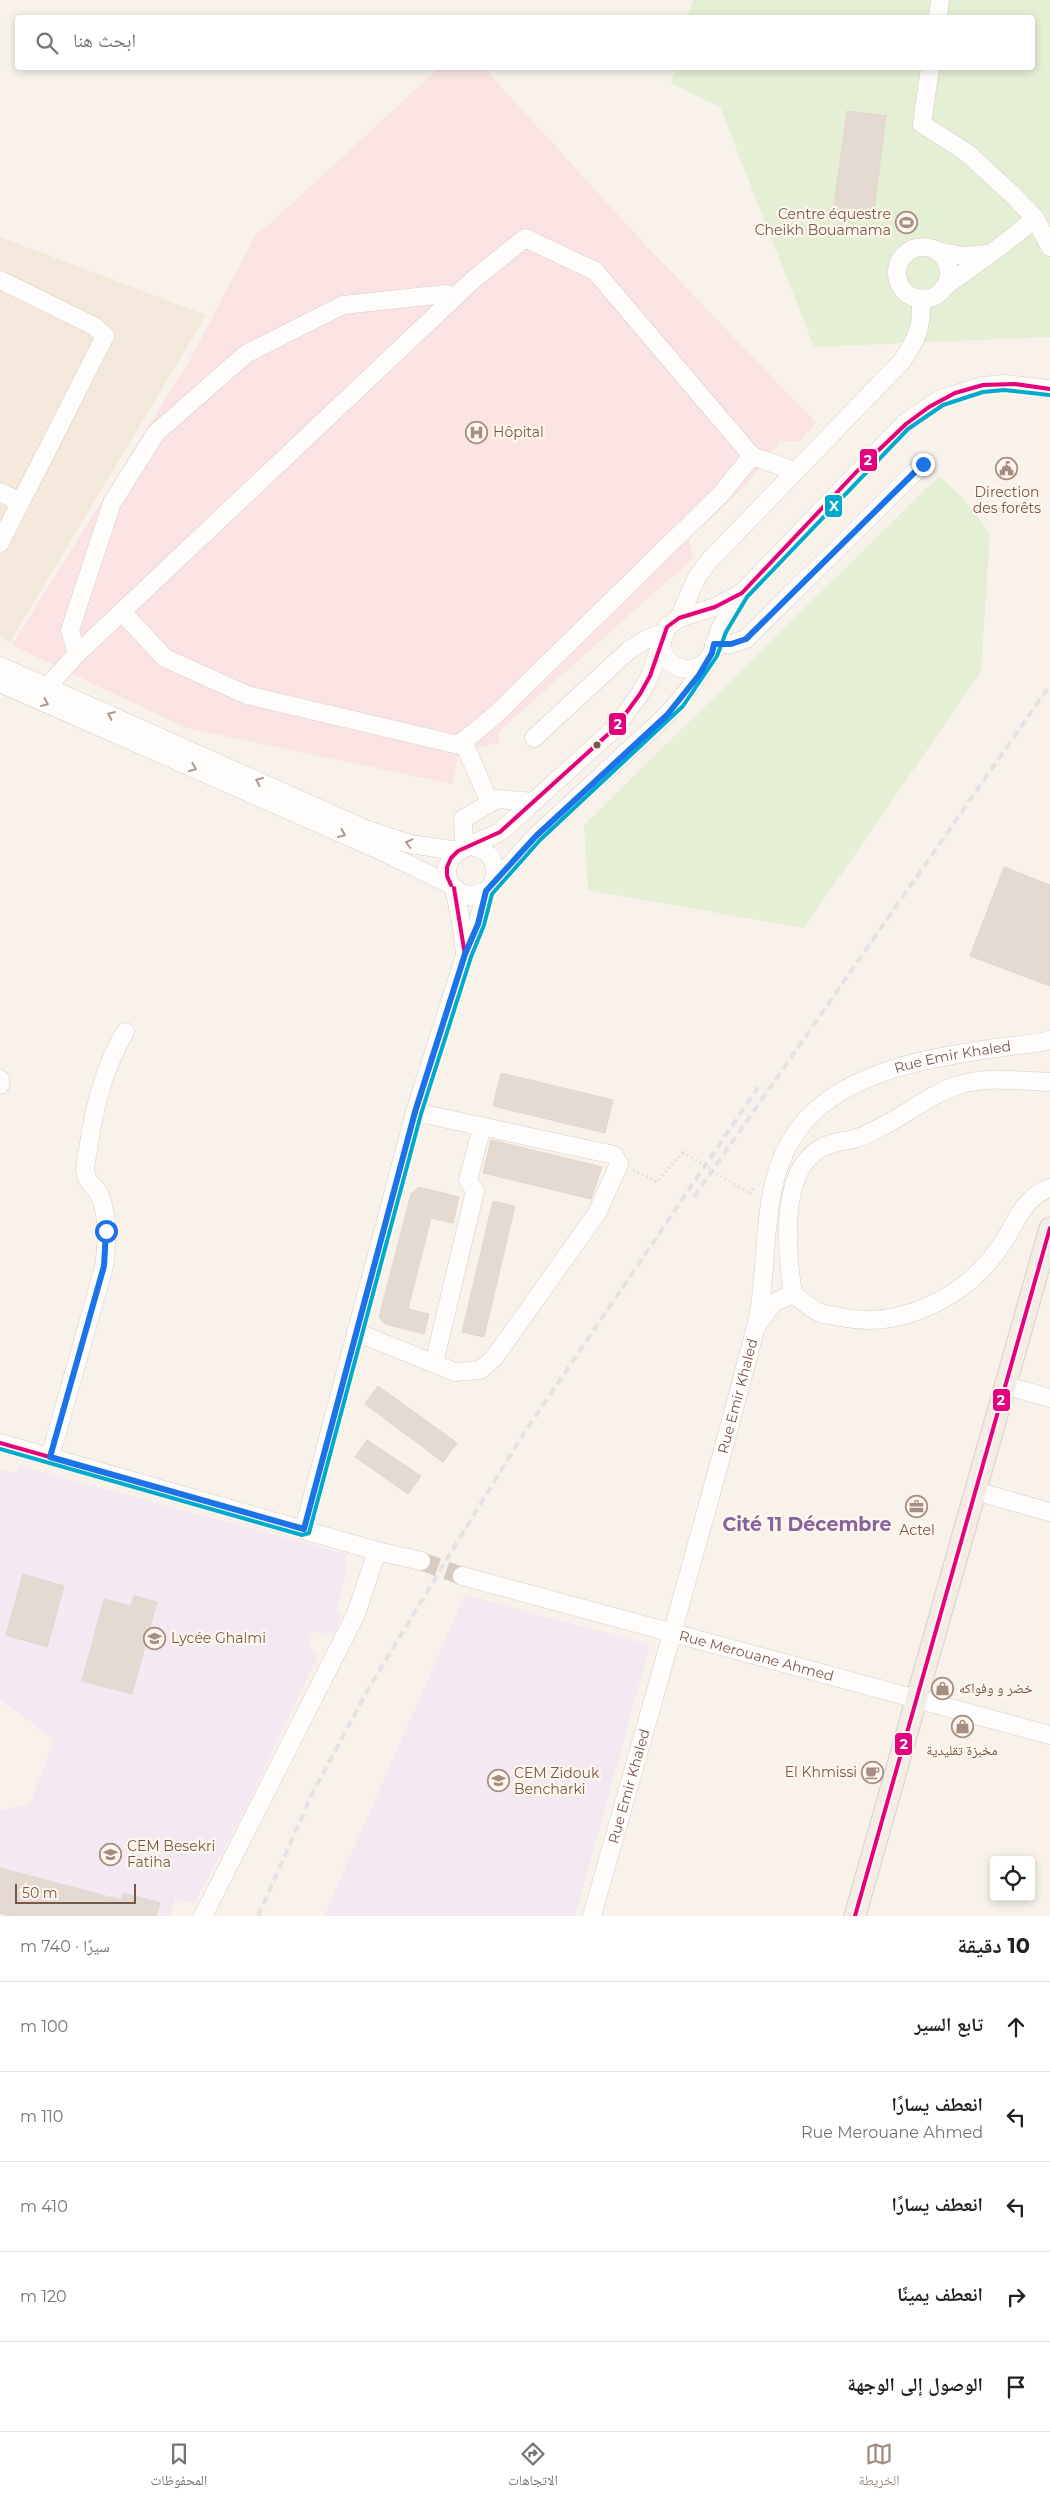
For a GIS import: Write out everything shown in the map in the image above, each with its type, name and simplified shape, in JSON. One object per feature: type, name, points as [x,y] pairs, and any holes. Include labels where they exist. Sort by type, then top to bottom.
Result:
[{"type":"main road","points":[[855,1916],[1004,1385],[1044,1274],[1050,1228]]},
{"type":"street","points":[[938,15],[940,0]]},
{"type":"street","points":[[930,70],[922,124],[966,152],[1035,218],[1050,247]]},
{"type":"street","points":[[944,287],[988,254],[1007,244],[1035,218]]},
{"type":"street","points":[[47,687],[77,654],[456,296],[526,238],[596,271],[752,456],[795,471]]},
{"type":"street","points":[[937,251],[947,264],[948,280],[944,287],[938,294],[921,298],[905,291],[900,284],[898,266],[902,258],[914,248],[930,248],[964,256],[988,254]]},
{"type":"street","points":[[0,280],[94,326],[105,336],[0,543]]},
{"type":"street","points":[[77,654],[70,630],[112,503],[156,433],[246,354],[343,304],[445,294],[456,296]]},
{"type":"street","points":[[683,618],[702,569],[902,361],[914,343],[922,321],[921,298]]},
{"type":"street","points":[[0,683],[378,850],[469,896],[490,886],[558,814],[667,715],[689,689],[708,661],[726,616],[742,593],[888,439],[921,410],[954,394],[982,386],[1004,384],[1050,389]]},
{"type":"street","points":[[122,612],[165,658],[247,695],[459,745],[494,716],[722,493],[752,456]]},
{"type":"street","points":[[714,643],[731,644],[746,639],[923,464]]},
{"type":"street","points":[[0,492],[20,502]]},
{"type":"street","points":[[465,954],[461,921],[452,887],[447,876],[447,867],[451,858],[464,848],[500,832],[615,728],[628,712],[650,676],[667,627],[683,618],[742,593]]},
{"type":"street","points":[[683,618],[702,621],[708,626],[714,643]]},
{"type":"street","points":[[534,738],[629,650],[645,640],[662,640]]},
{"type":"street","points":[[662,640],[672,665],[680,669],[690,670],[708,661]]},
{"type":"street","points":[[0,666],[365,828],[410,844],[479,848],[492,857],[495,865],[478,924],[465,954],[415,1112],[304,1529]]},
{"type":"street","points":[[463,741],[490,804]]},
{"type":"street","points":[[464,848],[462,819],[497,799],[534,802]]},
{"type":"street","points":[[50,1457],[104,1266],[106,1243],[103,1208],[100,1196],[88,1182],[85,1169],[100,1084],[114,1051],[125,1032]]},
{"type":"street","name":"Rue Emir Khaled","points":[[592,1916],[756,1326],[771,1196],[779,1165],[805,1121],[824,1104],[874,1076],[945,1055],[1048,1040]]},
{"type":"street","points":[[0,1079],[0,1085]]},
{"type":"street","points":[[1050,1082],[988,1081],[960,1084],[930,1097],[871,1132],[853,1139],[835,1142],[819,1149],[801,1171],[794,1186],[789,1209],[787,1256],[793,1294],[819,1312],[848,1319],[875,1321],[896,1319],[930,1305],[958,1289],[982,1269],[1002,1244],[1032,1196],[1050,1188]]},
{"type":"street","points":[[356,1332],[455,1372],[480,1370],[494,1358],[597,1213],[620,1164],[614,1155],[415,1112]]},
{"type":"street","points":[[434,1363],[476,1191],[468,1180],[482,1127]]},
{"type":"street","points":[[756,1326],[773,1302],[793,1294]]},
{"type":"street","points":[[1004,1385],[1050,1398]]},
{"type":"street","points":[[0,1444],[304,1529],[377,1552],[421,1561]]},
{"type":"street","points":[[975,1491],[1050,1512]]},
{"type":"street","points":[[203,1916],[356,1614],[377,1552]]},
{"type":"street","name":"Rue Merouane Ahmed","points":[[462,1576],[1050,1735]]},
{"type":"path","points":[[620,1164],[657,1182],[683,1152],[750,1194]]},
{"type":"shaded area","name":"Hôpital","points":[[437,70],[486,70],[640,239],[816,423],[799,442],[780,441],[748,483],[689,539],[693,558],[497,733],[500,743],[459,751],[452,784],[186,728],[12,645],[191,358],[257,232],[273,221]]},
{"type":"shaded area","points":[[0,237],[206,315],[10,642],[0,637]]},
{"type":"shaded area","name":"Lycée Ghalmi","points":[[19,1466],[346,1554],[345,1578],[337,1609],[341,1614],[335,1634],[313,1632],[308,1642],[317,1657],[246,1808],[194,1904],[175,1899],[170,1916],[0,1916],[0,1810],[30,1805],[54,1740],[0,1699],[0,1469],[16,1474]]},
{"type":"shaded area","name":"CEM Zidouk Bencharki","points":[[465,1595],[650,1645],[575,1916],[324,1916]]},
{"type":"green space","name":"Centre équestre Cheikh Bouamama","points":[[693,0],[1050,0],[1050,337],[814,347],[720,107],[671,83],[674,70],[1035,70],[1035,15],[689,15]]},
{"type":"green space","points":[[939,476],[964,499],[990,534],[981,672],[804,928],[588,890],[584,825]]},
{"type":"building","points":[[847,111],[886,116],[873,218],[833,213]]},
{"type":"building","points":[[1004,867],[1050,885],[1050,986],[970,956]]},
{"type":"building","points":[[501,1073],[613,1100],[605,1133],[493,1106]]},
{"type":"building","points":[[491,1140],[602,1167],[591,1199],[483,1173]]},
{"type":"building","points":[[419,1187],[459,1197],[453,1223],[431,1218],[408,1309],[429,1314],[424,1334],[385,1324],[379,1317],[411,1194]]},
{"type":"building","points":[[493,1201],[515,1206],[484,1337],[462,1332]]},
{"type":"building","points":[[378,1386],[457,1443],[443,1462],[365,1404]]},
{"type":"building","points":[[367,1440],[421,1476],[408,1494],[355,1457]]},
{"type":"building","points":[[23,1574],[64,1586],[47,1647],[6,1635]]},
{"type":"building","points":[[134,1596],[157,1602],[132,1694],[82,1681],[104,1599],[131,1606]]},
{"type":"building","points":[[0,1868],[121,1900],[123,1893],[160,1903],[156,1916],[11,1916],[0,1913]]},
{"type":"tunnel","points":[[421,1561],[462,1576]]},
{"type":"railway","points":[[694,1197],[1050,685]]},
{"type":"railway","points":[[258,1916],[313,1792],[370,1686],[524,1433],[759,1086]]},
{"type":"transit line","name":"2","points":[[451,885],[447,876],[447,867],[451,858],[458,851],[500,832],[615,728],[640,694],[650,676],[667,627],[679,618],[715,607],[742,593],[861,467],[906,424],[929,407],[955,393],[983,385],[1015,384],[1050,389]]},
{"type":"transit line","name":"X","points":[[0,1449],[302,1535],[309,1533],[421,1114],[471,957],[484,925],[492,894],[540,840],[683,706],[717,656],[726,632],[747,597],[908,429],[943,405],[983,392],[1004,390],[1049,395]]},
{"type":"transit line","name":"2","points":[[0,1443],[304,1529],[415,1112],[465,955],[454,888]]},
{"type":"transit line","name":"2","points":[[855,1916],[1050,1228]]},
{"type":"place","name":"Centre équestre Cheikh Bouamama","points":[[907,222]]},
{"type":"place","name":"Hôpital","points":[[477,432]]},
{"type":"place","name":"Direction des forêts","points":[[1007,469]]},
{"type":"place","name":"Actel","points":[[917,1507]]},
{"type":"place","name":"Lycée Ghalmi","points":[[155,1638]]},
{"type":"place","name":"خضر و وفواكه","points":[[943,1688]]},
{"type":"place","name":"مخبزة تقليدية","points":[[962,1727]]},
{"type":"place","name":"El Khmissi","points":[[873,1772]]},
{"type":"place","name":"CEM Zidouk Bencharki","points":[[498,1781]]},
{"type":"place","name":"CEM Besekri Fatiha","points":[[111,1854]]},
{"type":"district","name":"Cité 11 Décembre","points":[[807,1524]]},
{"type":"route","points":[[106,1231],[104,1266],[50,1457],[304,1529],[415,1112],[465,954],[478,924],[486,891],[558,814],[667,715],[699,675],[712,653],[714,644],[739,643],[746,639],[923,464]]}]
